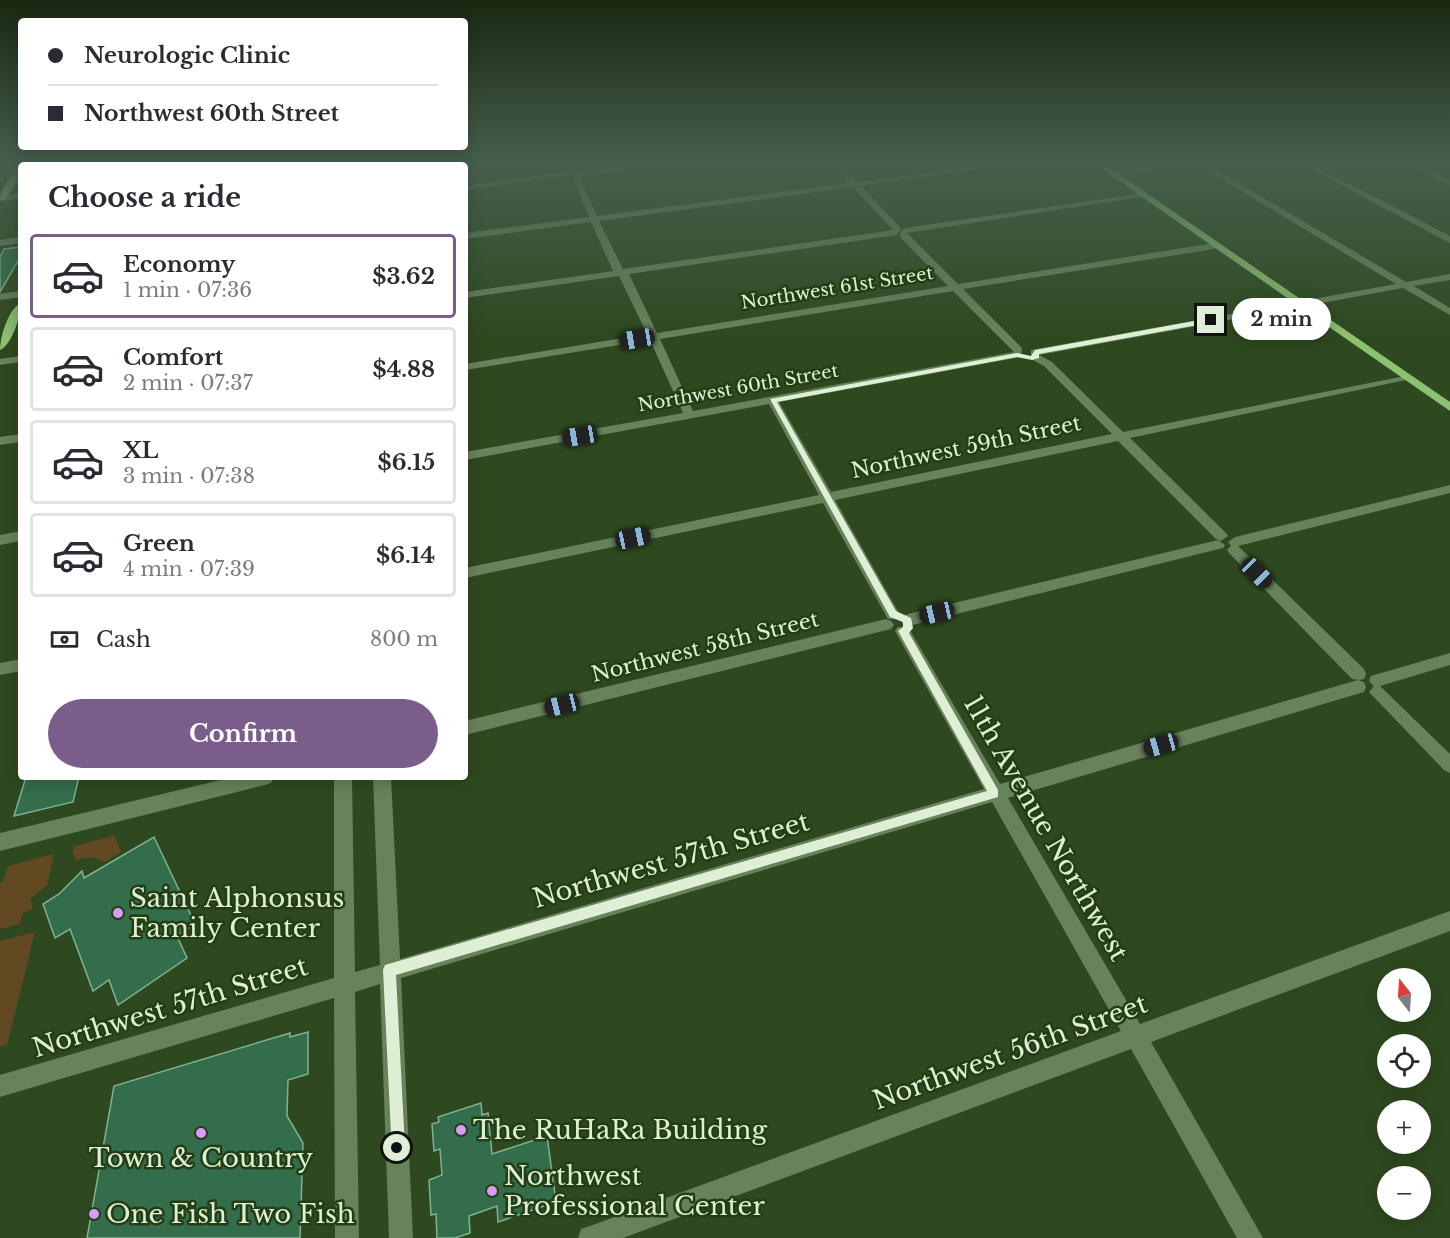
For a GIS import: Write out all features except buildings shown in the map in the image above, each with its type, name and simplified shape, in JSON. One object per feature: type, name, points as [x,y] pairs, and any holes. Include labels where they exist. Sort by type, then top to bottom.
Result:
[{"type":"main road","points":[[1178,221],[1450,407]]},
{"type":"main road","points":[[0,347],[18,312]]},
{"type":"street","points":[[468,236],[581,221]]},
{"type":"street","points":[[596,221],[616,268],[626,276],[690,416]]},
{"type":"street","points":[[889,221],[1018,352]]},
{"type":"street","points":[[468,295],[976,221]]},
{"type":"street","points":[[1296,221],[1450,312]]},
{"type":"street","points":[[1413,221],[1450,240]]},
{"type":"street","points":[[0,243],[18,240]]},
{"type":"street","name":"Northwest 61st Street","points":[[468,367],[1214,246]]},
{"type":"street","points":[[1035,355],[1450,277]]},
{"type":"street","points":[[0,297],[18,294]]},
{"type":"street","name":"Northwest 60th Street","points":[[468,455],[772,401],[1018,352],[1035,355]]},
{"type":"street","points":[[1035,355],[1048,364],[1122,436],[1228,551],[1235,546],[1450,489]]},
{"type":"street","points":[[0,362],[18,359]]},
{"type":"street","name":"Northwest 59th Street","points":[[468,572],[1406,377]]},
{"type":"street","points":[[772,401],[828,497],[890,620],[903,616],[906,626],[1219,541]]},
{"type":"street","points":[[0,441],[18,438]]},
{"type":"street","points":[[0,540],[18,537]]},
{"type":"street","points":[[1235,546],[1358,680],[1369,675],[1450,765]]},
{"type":"street","name":"Northwest 58th Street","points":[[468,727],[890,620]]},
{"type":"street","name":"11th Avenue Northwest","points":[[906,626],[994,794],[1251,1238]]},
{"type":"street","points":[[1377,686],[1450,659]]},
{"type":"street","points":[[0,669],[18,666]]},
{"type":"street","name":"Northwest 57th Street","points":[[0,1086],[346,982],[994,794],[1358,680]]},
{"type":"street","points":[[0,842],[253,780]]},
{"type":"street","points":[[343,780],[347,1238]]},
{"type":"street","points":[[382,780],[401,1238]]},
{"type":"street","name":"Northwest 56th Street","points":[[590,1238],[1450,921]]},
{"type":"shaded area","points":[[114,836],[121,852],[104,862],[92,857],[76,860],[73,853],[74,846]]},
{"type":"shaded area","points":[[54,854],[47,885],[30,899],[33,908],[23,913],[20,924],[0,929],[0,883],[3,882],[8,866]]},
{"type":"shaded area","points":[[35,932],[7,1045],[0,1047],[0,941]]},
{"type":"place","name":"Saint Alphonsus Family Center","points":[[118,913]]},
{"type":"place","name":"The RuHaRa Building","points":[[461,1130]]},
{"type":"place","name":"Town & Country","points":[[201,1133]]},
{"type":"place","name":"Northwest Professional Center","points":[[492,1191]]},
{"type":"place","name":"One Fish Two Fish","points":[[94,1214]]},
{"type":"route","points":[[397,1148],[389,970],[994,794],[903,631],[908,628],[908,620],[903,616],[893,615],[772,401],[1017,355],[1032,358],[1037,355],[1035,352],[1211,320]]}]
